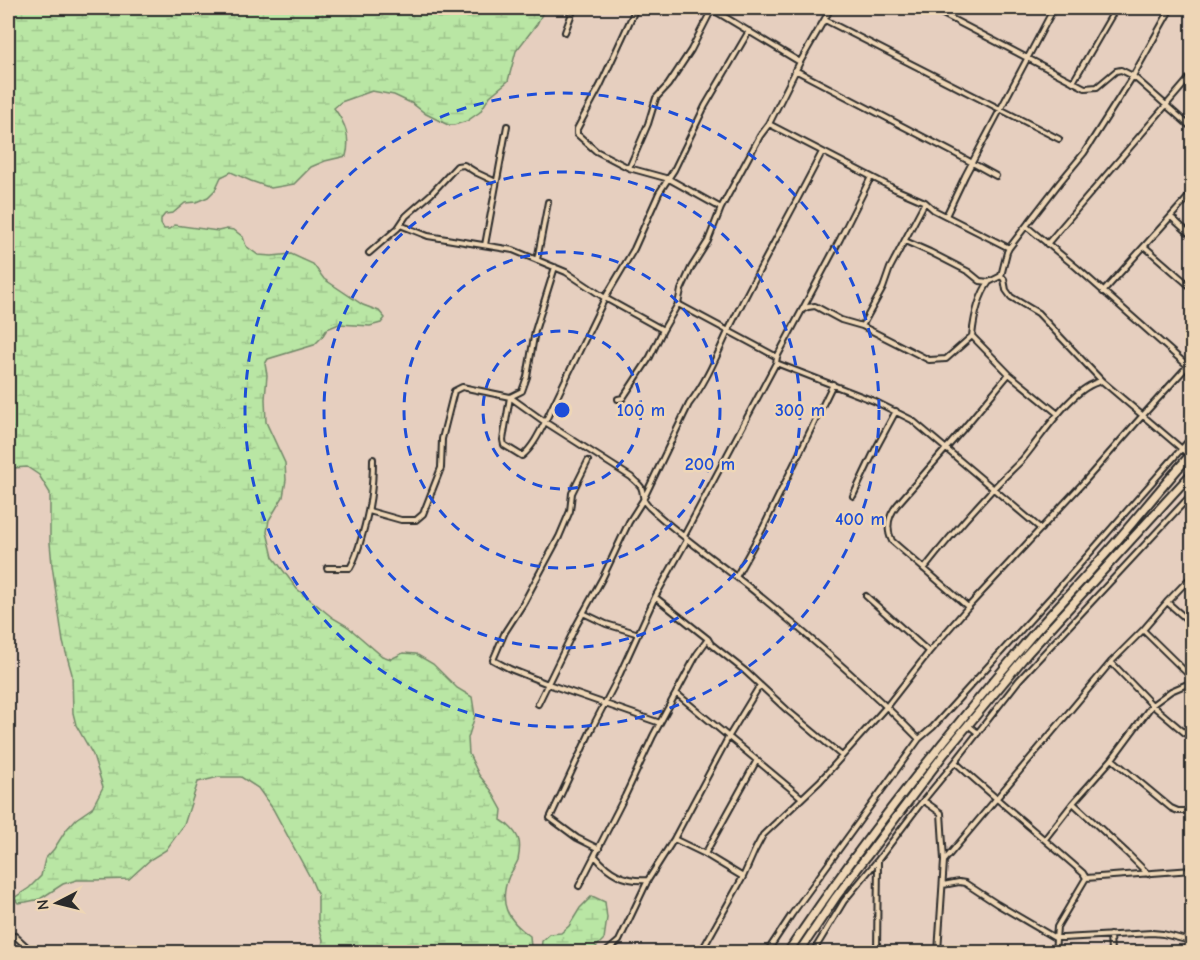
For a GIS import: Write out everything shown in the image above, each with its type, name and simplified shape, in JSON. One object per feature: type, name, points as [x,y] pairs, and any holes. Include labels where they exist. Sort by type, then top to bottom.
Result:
[{"type":"main road","points":[[788,952],[850,863],[958,722],[1192,455]]},
{"type":"main road","points":[[798,952],[836,897],[944,754],[1027,654],[1192,473]]},
{"type":"street","points":[[565,32],[574,8]]},
{"type":"street","points":[[636,8],[600,86],[577,129],[577,134],[596,151],[629,168],[669,179],[721,208]]},
{"type":"street","points":[[629,168],[648,124],[656,98],[668,85],[691,50],[711,8],[800,62]]},
{"type":"street","points":[[618,399],[623,398],[650,357],[678,304],[681,290],[691,268],[708,241],[721,208],[760,136],[769,124],[795,70],[825,20],[830,9],[824,8]]},
{"type":"street","points":[[931,8],[1085,88],[1097,87],[1119,70],[1133,76],[1192,128]]},
{"type":"street","points":[[946,216],[1054,8]]},
{"type":"street","points":[[1073,82],[1116,8]]},
{"type":"street","points":[[1171,8],[1133,76],[1084,153],[1009,248],[1001,276],[1011,297],[1038,313],[1102,381],[1192,455]]},
{"type":"street","points":[[825,20],[1059,139]]},
{"type":"street","points":[[555,267],[535,331],[527,377],[522,391],[510,398],[502,441],[521,456],[534,442],[545,422],[605,298],[634,249],[659,193],[669,179],[705,106],[749,31]]},
{"type":"street","points":[[795,70],[996,176]]},
{"type":"street","points":[[1047,244],[1192,75]]},
{"type":"street","points":[[769,124],[870,177],[925,202],[934,210],[1009,248]]},
{"type":"street","points":[[485,244],[507,126]]},
{"type":"street","points":[[538,704],[603,577],[628,522],[643,500],[688,404],[714,362],[822,152]]},
{"type":"street","points":[[369,253],[458,166],[464,165],[496,183]]},
{"type":"street","points":[[599,849],[577,838],[550,818],[655,597],[776,363],[777,357],[840,240],[870,177]]},
{"type":"street","points":[[1103,292],[1191,197]]},
{"type":"street","points":[[537,260],[548,202]]},
{"type":"street","points":[[862,326],[925,202]]},
{"type":"street","points":[[1171,217],[1192,236]]},
{"type":"street","points":[[400,225],[428,236],[513,250],[566,272],[605,298],[663,330]]},
{"type":"street","points":[[1026,226],[1188,366]]},
{"type":"street","points":[[905,241],[969,272],[980,281],[989,282]]},
{"type":"street","points":[[1144,247],[1192,288]]},
{"type":"street","points":[[802,310],[815,306],[841,320],[862,326],[929,360],[946,359],[972,336],[981,293],[989,282],[1001,276]]},
{"type":"street","points":[[678,304],[777,357]]},
{"type":"street","points":[[972,336],[1009,374],[1058,414]]},
{"type":"street","points":[[701,952],[763,836],[820,781],[887,706],[968,607],[1192,361]]},
{"type":"street","points":[[776,363],[896,411],[918,424],[1041,529]]},
{"type":"street","points":[[968,607],[892,542],[889,518],[892,511],[1009,374]]},
{"type":"street","points":[[924,569],[955,530],[1028,452],[1058,414],[1087,387],[1102,381]]},
{"type":"street","points":[[736,577],[763,528],[833,384]]},
{"type":"street","points":[[369,511],[401,520],[417,520],[423,514],[441,468],[442,439],[454,392],[462,387],[510,398],[631,477],[641,487],[643,500],[686,538],[782,614],[887,706],[920,739]]},
{"type":"street","points":[[853,496],[874,450],[896,411]]},
{"type":"street","points":[[768,952],[792,914],[920,739],[1051,597],[1192,437]]},
{"type":"street","points":[[327,568],[351,567],[357,554],[369,511],[373,485],[373,459]]},
{"type":"street","points":[[588,460],[572,493],[569,515],[559,537],[523,604],[505,632],[494,658],[495,662],[548,684],[660,723]]},
{"type":"street","points":[[813,952],[844,901],[1019,680],[1192,494]]},
{"type":"street","points":[[944,861],[1111,662],[1192,576]]},
{"type":"street","points":[[866,596],[929,652]]},
{"type":"street","points":[[655,597],[708,639],[842,756]]},
{"type":"street","points":[[1167,602],[1192,624]]},
{"type":"street","points":[[583,613],[606,624],[639,634]]},
{"type":"street","points":[[1045,839],[1112,759],[1152,705],[1171,691],[1192,680],[1143,630]]},
{"type":"street","points":[[579,886],[660,723],[697,654],[708,639]]},
{"type":"street","points":[[1111,662],[1152,705],[1192,739]]},
{"type":"street","points":[[606,952],[620,941],[648,880],[674,840],[759,685]]},
{"type":"street","points":[[676,693],[802,798]]},
{"type":"street","points":[[969,724],[978,733]]},
{"type":"street","points":[[1112,759],[1171,808],[1178,811],[1192,811]]},
{"type":"street","points":[[705,854],[757,760]]},
{"type":"street","points":[[955,762],[996,800],[1045,839],[1086,878]]},
{"type":"street","points":[[924,801],[941,813],[944,861],[938,952]]},
{"type":"street","points":[[1073,803],[1148,874]]},
{"type":"street","points":[[674,840],[705,854],[743,877]]},
{"type":"street","points":[[595,856],[611,871],[628,879],[648,880]]},
{"type":"street","points":[[877,952],[878,860]]},
{"type":"street","points":[[1086,878],[1192,870]]},
{"type":"street","points":[[1054,952],[1057,927],[1086,878]]},
{"type":"street","points":[[943,885],[965,883],[1055,938],[1163,934],[1191,940],[1185,952]]},
{"type":"street","points":[[1110,935],[1111,952]]},
{"type":"street","points":[[15,936],[29,952]]},
{"type":"green space","points":[[8,8],[545,8],[537,24],[516,51],[508,81],[490,96],[480,112],[467,121],[448,125],[394,95],[372,91],[341,102],[334,108],[346,130],[348,143],[346,156],[311,167],[294,184],[271,188],[231,172],[221,177],[215,190],[208,197],[196,202],[185,203],[173,213],[165,214],[161,219],[164,229],[175,225],[218,231],[234,230],[243,237],[246,246],[258,255],[291,254],[313,264],[324,279],[363,305],[379,311],[385,318],[381,323],[370,326],[339,324],[327,329],[314,345],[268,359],[265,364],[267,375],[266,422],[285,463],[286,480],[283,497],[269,520],[267,532],[273,557],[297,589],[333,618],[347,626],[382,656],[391,659],[403,653],[416,654],[433,664],[457,688],[472,697],[475,716],[468,738],[469,754],[479,775],[502,810],[501,820],[514,832],[519,843],[518,860],[506,886],[505,903],[515,924],[530,936],[534,952],[321,952],[323,940],[318,923],[318,896],[311,879],[273,809],[258,788],[241,777],[219,777],[198,782],[184,825],[166,850],[151,859],[129,879],[77,880],[63,884],[40,899],[18,903],[14,898],[41,876],[45,859],[76,819],[92,808],[103,787],[93,755],[76,725],[73,713],[72,674],[63,642],[52,565],[50,493],[39,475],[27,467],[13,468],[8,471]]},
{"type":"green space","points":[[592,896],[605,902],[607,918],[604,939],[591,952],[536,952],[541,951],[542,941],[550,934],[561,933],[569,926],[580,908]]}]
